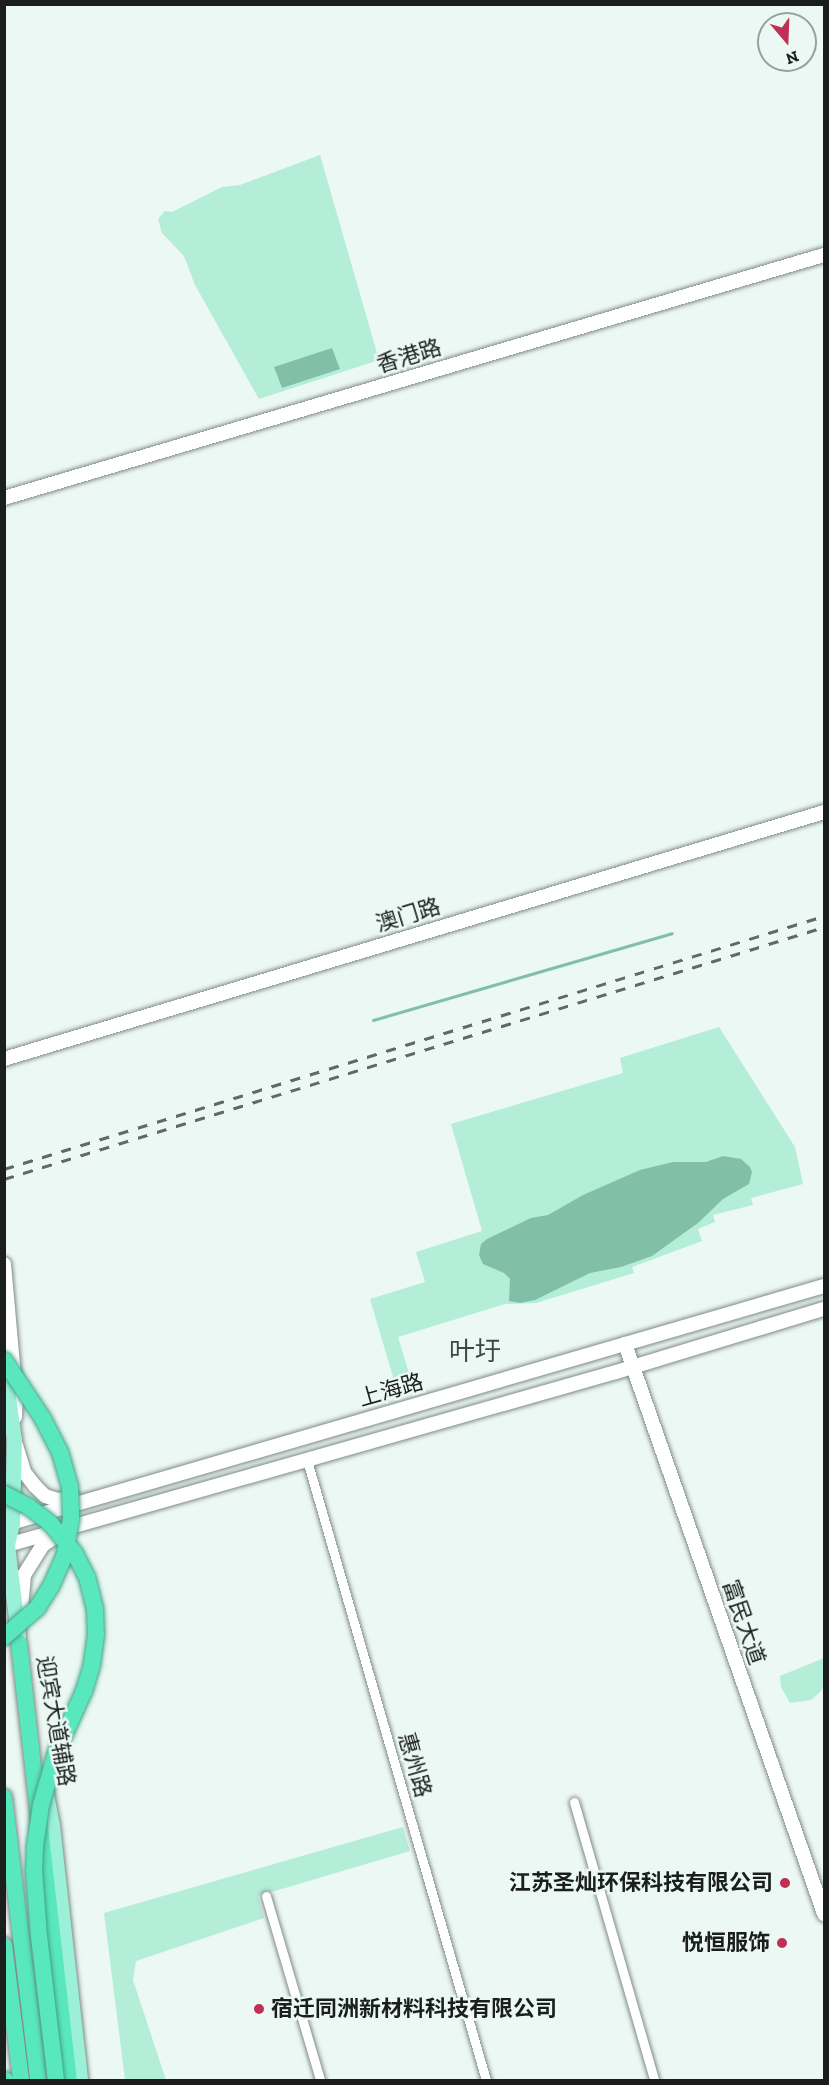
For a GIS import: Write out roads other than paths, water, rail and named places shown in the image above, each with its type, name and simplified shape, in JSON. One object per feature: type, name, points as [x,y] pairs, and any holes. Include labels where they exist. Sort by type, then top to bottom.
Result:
[{"type":"highway","points":[[4,1360],[43,1419],[60,1452],[70,1487],[71,1519],[64,1557],[51,1586],[37,1608],[11,1640],[69,2080]]},
{"type":"highway","points":[[4,1494],[28,1506],[51,1524],[74,1552],[87,1577],[95,1608],[96,1635],[92,1665],[84,1691],[56,1753],[41,1805],[35,1846],[34,1870],[39,1936],[56,2080]]},
{"type":"highway","points":[[4,1797],[38,2080]]},
{"type":"highway","points":[[4,1945],[21,2080]]},
{"type":"main road","name":"迎宾大道辅路","points":[[4,1370],[14,1439],[6,1545],[11,1640],[52,1825],[80,2080]]},
{"type":"street","name":"香港路","points":[[4,498],[825,255]]},
{"type":"street","name":"澳门路","points":[[4,1059],[825,812]]},
{"type":"street","points":[[4,1264],[16,1398],[14,1439],[24,1472],[45,1496],[58,1500],[169,1477]]},
{"type":"street","name":"上海路","points":[[8,1524],[825,1286]]},
{"type":"street","name":"上海路","points":[[6,1545],[536,1395],[825,1309]]},
{"type":"street","points":[[733,1313],[728,1319],[730,1328],[743,1333]]},
{"type":"street","name":"富民大道","points":[[625,1344],[825,1914]]},
{"type":"street","points":[[526,1373],[536,1383],[536,1395]]},
{"type":"street","name":"惠州路","points":[[307,1460],[486,2080]]},
{"type":"street","points":[[11,1640],[24,1575],[43,1545],[54,1537],[144,1510],[175,1498]]},
{"type":"street","points":[[574,1802],[654,2080]]},
{"type":"street","points":[[266,1896],[320,2080]]},
{"type":"waterway","points":[[373,1020],[672,933]]},
{"type":"railway","points":[[4,1169],[824,916]]},
{"type":"railway","points":[[4,1179],[824,927]]},
{"type":"place","name":"江苏圣灿环保科技有限公司","points":[[785,1883]]},
{"type":"place","name":"悦恒服饰","points":[[782,1943]]},
{"type":"place","name":"宿迁同洲新材料科技有限公司","points":[[259,2009]]},
{"type":"district","name":"叶圩","points":[[475,1352]]}]
